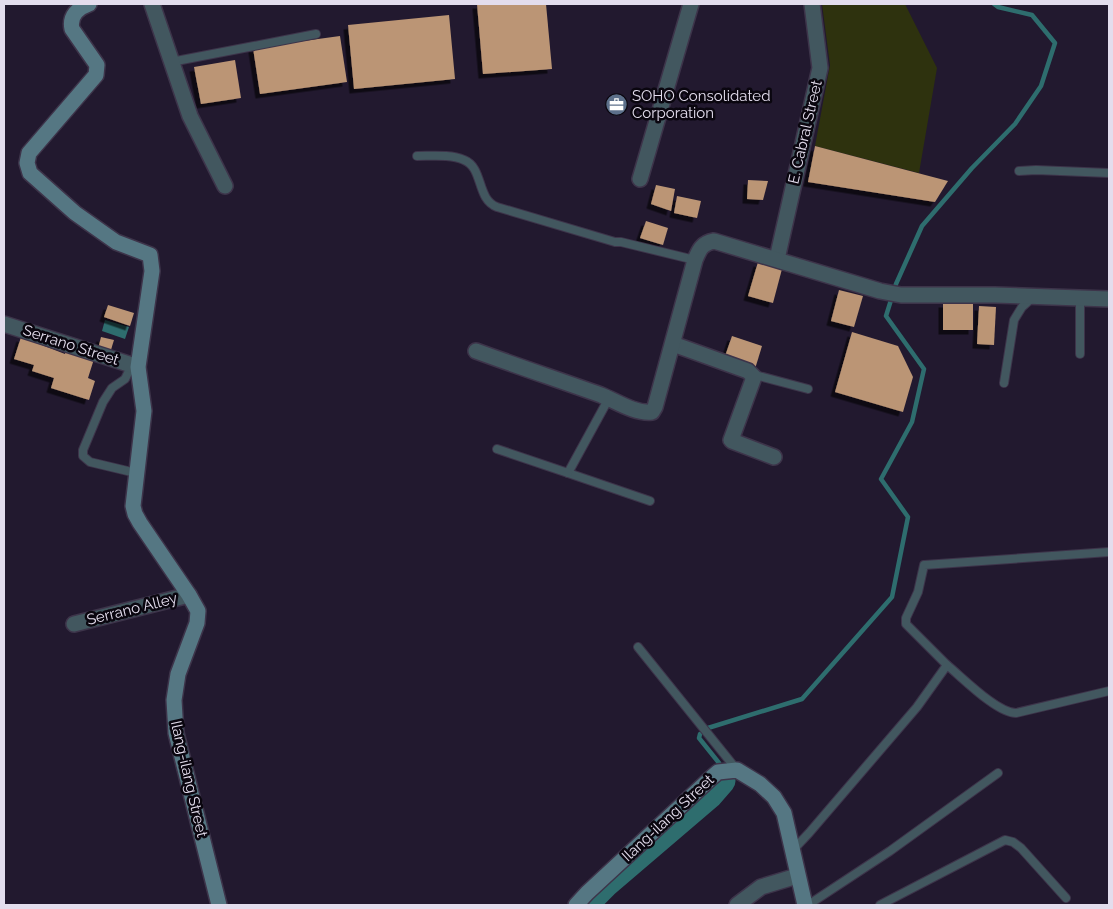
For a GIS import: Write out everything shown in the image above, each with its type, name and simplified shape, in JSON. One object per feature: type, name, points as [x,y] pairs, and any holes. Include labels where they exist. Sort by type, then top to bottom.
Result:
[{"type":"street","name":"Ilang-ilang Street","points":[[89,4],[76,11],[71,24],[72,29],[97,65],[96,75],[29,154],[27,163],[30,173],[75,213],[116,242],[150,255],[152,271],[135,366],[144,411],[134,495],[135,514],[198,611],[197,624],[178,674],[174,700],[176,733],[219,905]]},
{"type":"street","points":[[152,4],[190,116],[225,186]]},
{"type":"street","points":[[640,179],[691,4]]},
{"type":"street","name":"E. Cabral Street","points":[[777,259],[820,68],[812,4]]},
{"type":"street","points":[[476,351],[609,398],[640,411],[652,412],[656,407],[694,260],[701,247],[707,242],[714,240],[880,291],[901,295],[1033,296],[1109,299]]},
{"type":"street","name":"Serrano Street","points":[[4,324],[135,366]]},
{"type":"street","points":[[673,344],[748,371],[754,377],[731,440],[774,457]]},
{"type":"street","name":"Serrano Alley","points":[[74,624],[189,595]]},
{"type":"street","name":"Ilang-ilang Street","points":[[576,905],[718,772],[737,770]]},
{"type":"street","points":[[737,770],[760,784],[774,797],[784,813],[797,876],[806,905]]},
{"type":"street","points":[[736,905],[761,887],[797,876]]},
{"type":"lane","points":[[171,62],[316,34]]},
{"type":"lane","points":[[417,156],[450,157],[465,160],[475,170],[486,199],[491,205],[496,207],[615,242],[694,260]]},
{"type":"lane","points":[[1019,171],[1109,173]]},
{"type":"lane","points":[[1004,383],[1014,320],[1022,307],[1033,296]]},
{"type":"lane","points":[[1080,298],[1080,354]]},
{"type":"lane","points":[[135,366],[125,379],[112,388],[102,402],[83,450],[83,456],[90,462],[136,473]]},
{"type":"lane","points":[[754,377],[759,376],[808,389]]},
{"type":"lane","points":[[568,473],[609,398]]},
{"type":"lane","points":[[497,449],[650,501]]},
{"type":"lane","points":[[1109,552],[924,565],[918,592],[906,618],[906,624],[947,665],[1003,711],[1016,713],[1109,691]]},
{"type":"lane","points":[[638,647],[737,770]]},
{"type":"lane","points":[[792,851],[917,707],[947,665]]},
{"type":"lane","points":[[806,905],[890,851],[998,773]]},
{"type":"lane","points":[[880,905],[1005,840],[1013,842],[1021,848],[1066,898]]},
{"type":"shaded area","points":[[822,4],[905,4],[937,68],[919,173],[815,146],[830,65]]},
{"type":"shaded area","points":[[105,320],[129,327],[125,339],[102,331]]},
{"type":"building","points":[[477,4],[546,4],[552,69],[483,74]]},
{"type":"building","points":[[449,15],[455,79],[354,89],[348,25]]},
{"type":"building","points":[[340,36],[347,82],[260,94],[253,48]]},
{"type":"building","points":[[235,60],[241,98],[201,104],[194,67]]},
{"type":"building","points":[[815,146],[948,181],[935,202],[808,182]]},
{"type":"building","points":[[748,180],[768,181],[763,200],[747,199]]},
{"type":"building","points":[[656,185],[675,189],[671,211],[651,204]]},
{"type":"building","points":[[677,196],[701,201],[697,218],[674,213]]},
{"type":"building","points":[[646,221],[668,228],[663,245],[640,238]]},
{"type":"building","points":[[758,262],[782,269],[773,303],[748,296]]},
{"type":"building","points":[[839,290],[863,296],[854,327],[831,321]]},
{"type":"building","points":[[943,303],[973,303],[973,330],[943,330]]},
{"type":"building","points":[[108,305],[134,313],[130,326],[104,317]]},
{"type":"building","points":[[979,306],[996,307],[994,345],[977,344]]},
{"type":"building","points":[[852,332],[898,346],[913,377],[903,412],[835,392]]},
{"type":"building","points":[[732,336],[762,346],[755,369],[724,359]]},
{"type":"building","points":[[21,337],[65,354],[66,350],[94,359],[88,378],[95,381],[89,400],[51,388],[54,378],[32,371],[34,365],[14,359]]},
{"type":"building","points":[[101,337],[114,340],[110,353],[98,349]]},
{"type":"waterway","points":[[708,728],[802,699],[892,597],[908,517],[881,479],[912,422],[924,369],[886,316],[896,284],[922,226],[972,168],[1015,124],[1041,86],[1055,43],[1032,15],[998,7],[994,4]]},
{"type":"waterway","points":[[700,734],[699,738],[719,763]]},
{"type":"waterway","points":[[586,905],[607,884],[710,796],[723,781]]},
{"type":"place","name":"SOHO Consolidated Corporation","points":[[616,105]]}]
